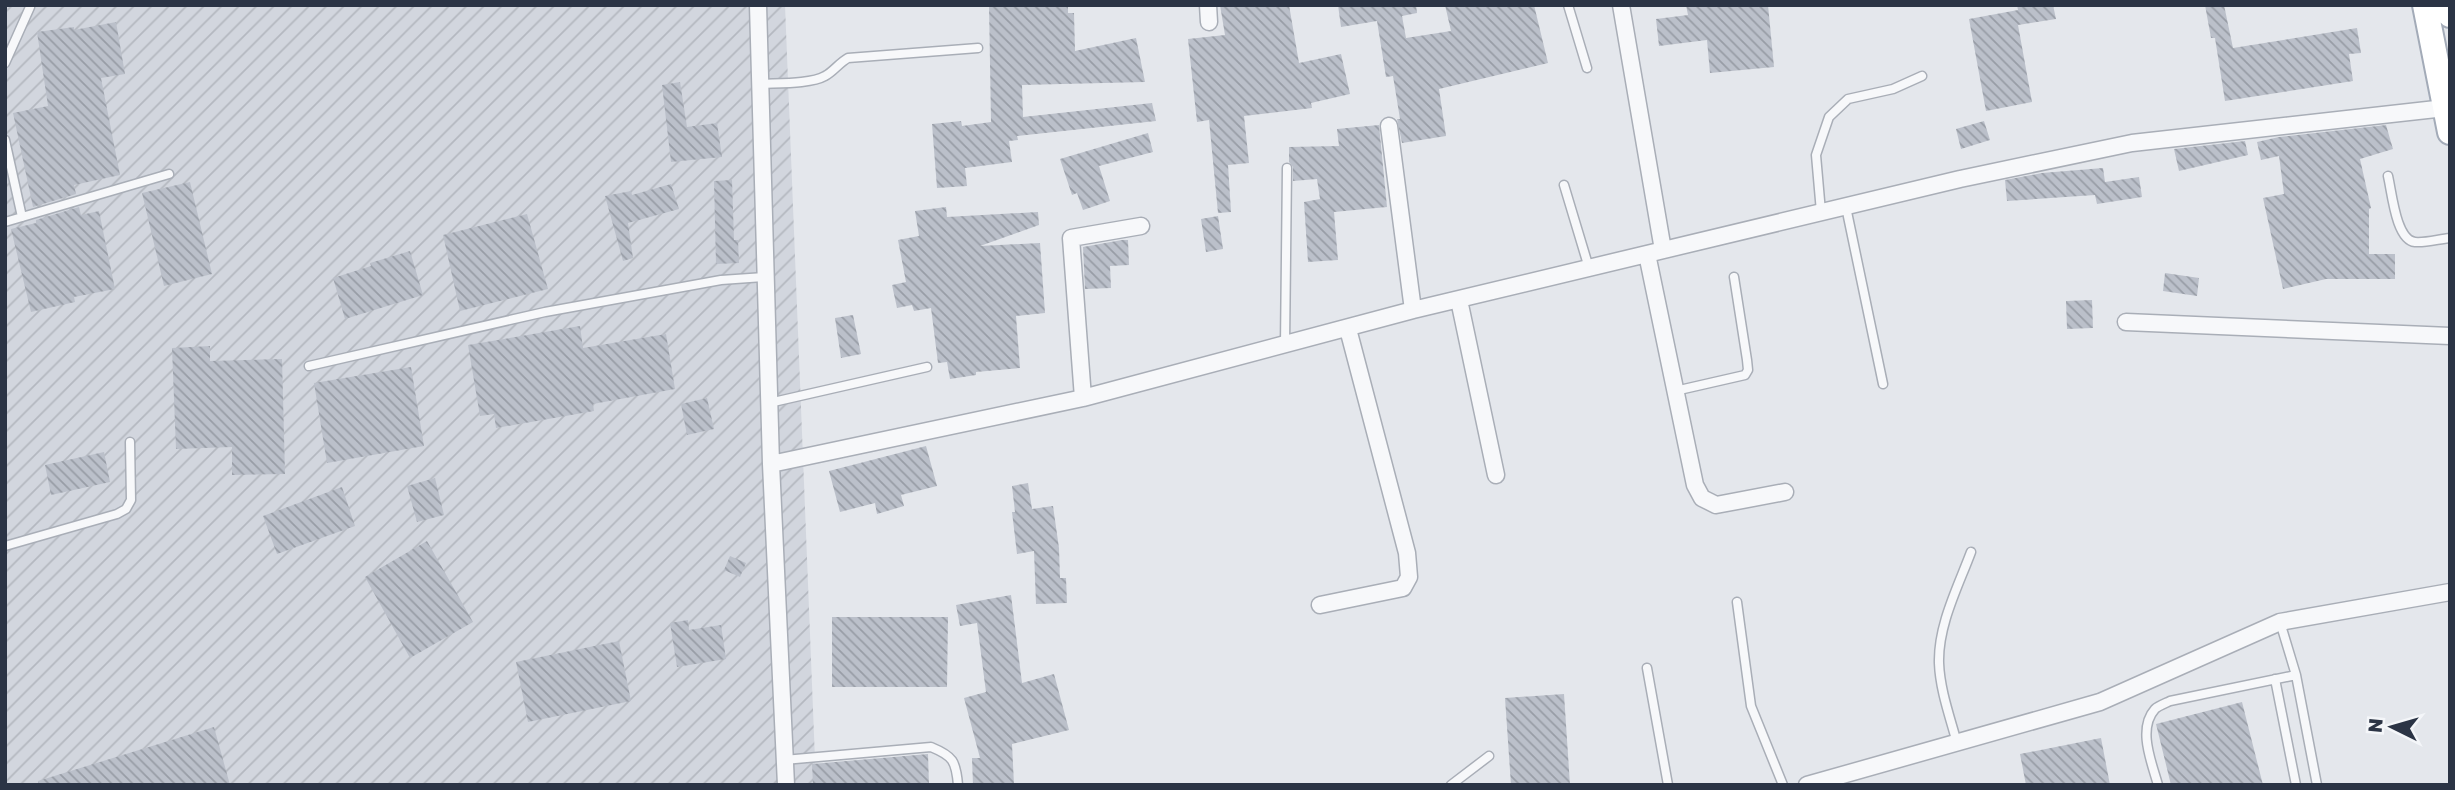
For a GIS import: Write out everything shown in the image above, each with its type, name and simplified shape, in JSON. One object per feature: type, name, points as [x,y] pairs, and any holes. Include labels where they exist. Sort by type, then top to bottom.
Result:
[{"type":"main road","points":[[2425,5],[2447,120]]},
{"type":"main road","points":[[2448,5],[2450,16]]},
{"type":"street","points":[[758,5],[771,464],[786,785]]},
{"type":"street","points":[[1208,5],[1209,22]]},
{"type":"street","points":[[1621,5],[1675,391],[1695,485],[1702,498],[1716,505],[1785,492]]},
{"type":"street","points":[[771,464],[1083,398],[1413,310],[1960,179],[2132,143],[2447,120]]},
{"type":"street","points":[[1389,126],[1413,310]]},
{"type":"street","points":[[1083,398],[1071,238],[1141,226]]},
{"type":"street","points":[[1459,300],[1496,475]]},
{"type":"street","points":[[2126,322],[2450,336]]},
{"type":"street","points":[[1320,605],[1403,588],[1409,577],[1407,553],[1348,329]]},
{"type":"street","points":[[1807,785],[2100,702],[2280,622],[2450,592]]},
{"type":"lane","points":[[1568,5],[1587,68]]},
{"type":"lane","points":[[5,63],[30,7]]},
{"type":"lane","points":[[761,84],[818,79],[828,75],[848,58],[978,48]]},
{"type":"lane","points":[[1821,212],[1816,155],[1829,117],[1848,99],[1893,89],[1922,76]]},
{"type":"lane","points":[[5,140],[22,217]]},
{"type":"lane","points":[[1285,345],[1287,168]]},
{"type":"lane","points":[[5,222],[169,174]]},
{"type":"lane","points":[[2388,176],[2400,230],[2406,239],[2415,242],[2450,238]]},
{"type":"lane","points":[[1564,185],[1589,268]]},
{"type":"lane","points":[[1846,207],[1883,384]]},
{"type":"lane","points":[[309,366],[545,312],[721,280],[766,277]]},
{"type":"lane","points":[[1675,391],[1745,375],[1748,370],[1734,277]]},
{"type":"lane","points":[[769,402],[927,367]]},
{"type":"lane","points":[[5,546],[117,514],[126,509],[131,500],[130,442]]},
{"type":"lane","points":[[1957,743],[1941,684],[1939,660],[1943,627],[1971,552]]},
{"type":"lane","points":[[1737,602],[1751,706],[1783,785]]},
{"type":"lane","points":[[2280,622],[2296,675],[2317,785]]},
{"type":"lane","points":[[1647,668],[1668,785]]},
{"type":"lane","points":[[2158,785],[2146,738],[2149,722],[2156,708],[2170,701],[2296,675]]},
{"type":"lane","points":[[2274,679],[2296,785]]},
{"type":"lane","points":[[784,760],[931,747],[948,754],[957,767],[958,785]]},
{"type":"lane","points":[[1451,785],[1489,756]]},
{"type":"shaded area","points":[[5,5],[785,5],[816,785],[5,785]]},
{"type":"building","points":[[989,5],[1068,5],[1068,13],[1074,13],[1075,51],[1136,38],[1145,82],[1022,85],[1023,117],[1152,103],[1156,121],[1017,136],[1018,140],[1009,141],[1012,162],[965,168],[967,186],[937,188],[932,124],[961,121],[962,126],[991,122]]},
{"type":"building","points":[[1220,5],[1289,5],[1299,63],[1341,54],[1350,94],[1311,103],[1312,108],[1244,116],[1249,163],[1228,165],[1231,212],[1218,213],[1209,120],[1197,122],[1188,39],[1225,35]]},
{"type":"building","points":[[1338,5],[1416,5],[1417,13],[1402,16],[1406,38],[1451,31],[1445,5],[1534,5],[1548,63],[1439,89],[1446,136],[1402,143],[1393,76],[1386,77],[1377,21],[1341,27]]},
{"type":"building","points":[[1686,5],[1768,5],[1774,67],[1710,73],[1707,40],[1659,46],[1656,19],[1688,15]]},
{"type":"building","points":[[2017,5],[2053,5],[2056,19],[2018,25],[2032,102],[1986,111],[1969,19],[2018,10]]},
{"type":"building","points":[[2205,5],[2224,5],[2233,48],[2357,28],[2361,53],[2349,54],[2353,81],[2225,101],[2215,38],[2211,38]]},
{"type":"building","points":[[116,22],[125,74],[101,78],[120,175],[74,185],[76,194],[33,207],[13,113],[48,106],[37,32],[74,27],[74,30]]},
{"type":"building","points":[[680,82],[687,127],[717,123],[722,157],[671,162],[662,85]]},
{"type":"building","points":[[1984,121],[1990,140],[1961,149],[1956,129]]},
{"type":"building","points":[[1379,125],[1387,207],[1334,212],[1338,260],[1308,262],[1304,202],[1320,199],[1317,179],[1293,181],[1289,147],[1339,146],[1337,129]]},
{"type":"building","points":[[2386,125],[2393,149],[2360,159],[2371,208],[2369,254],[2395,254],[2395,279],[2326,279],[2283,289],[2263,198],[2284,194],[2279,156],[2261,160],[2257,142]]},
{"type":"building","points":[[1148,133],[1153,152],[1099,166],[1110,201],[1083,210],[1077,193],[1072,195],[1060,159]]},
{"type":"building","points":[[2245,141],[2248,155],[2179,171],[2174,149]]},
{"type":"building","points":[[2103,168],[2105,182],[2139,177],[2142,197],[2097,204],[2095,195],[2007,201],[2005,180],[2042,173]]},
{"type":"building","points":[[732,180],[734,240],[738,240],[739,263],[716,264],[714,181]]},
{"type":"building","points":[[190,182],[212,274],[164,286],[142,193]]},
{"type":"building","points":[[671,184],[679,209],[628,223],[633,258],[623,261],[605,196],[631,191],[632,195]]},
{"type":"building","points":[[79,207],[81,215],[99,211],[115,289],[74,297],[75,302],[31,312],[11,229]]},
{"type":"building","points":[[946,207],[947,217],[1038,212],[1039,225],[980,246],[1040,243],[1045,313],[1016,316],[1020,368],[976,372],[976,375],[950,379],[947,362],[938,363],[931,308],[914,311],[912,305],[897,308],[892,285],[906,282],[898,240],[919,236],[915,211]]},
{"type":"building","points":[[527,214],[548,289],[460,311],[443,235]]},
{"type":"building","points":[[1218,216],[1223,249],[1206,252],[1201,219]]},
{"type":"building","points":[[1128,240],[1129,265],[1110,266],[1111,288],[1085,289],[1083,247]]},
{"type":"building","points":[[410,251],[423,295],[345,319],[333,278]]},
{"type":"building","points":[[2165,273],[2199,278],[2197,296],[2163,291]]},
{"type":"building","points":[[2092,300],[2093,328],[2067,329],[2066,301]]},
{"type":"building","points":[[853,315],[861,354],[841,358],[835,318]]},
{"type":"building","points":[[580,326],[583,348],[666,334],[675,389],[593,404],[594,411],[496,428],[494,414],[480,416],[468,345]]},
{"type":"building","points":[[210,346],[210,361],[282,359],[285,474],[232,475],[232,447],[176,449],[172,348]]},
{"type":"building","points":[[411,367],[424,446],[327,463],[314,383]]},
{"type":"building","points":[[707,398],[714,429],[687,435],[681,404]]},
{"type":"building","points":[[926,446],[937,486],[901,495],[904,506],[877,514],[875,503],[840,512],[829,471]]},
{"type":"building","points":[[104,452],[110,482],[51,495],[45,465]]},
{"type":"building","points":[[435,478],[444,515],[417,522],[407,486]]},
{"type":"building","points":[[1028,483],[1032,509],[1053,506],[1060,578],[1066,578],[1067,603],[1036,604],[1034,551],[1017,554],[1012,486]]},
{"type":"building","points":[[342,487],[355,526],[277,554],[263,516]]},
{"type":"building","points":[[427,541],[473,622],[410,658],[365,577]]},
{"type":"building","points":[[730,556],[746,563],[740,577],[724,570]]},
{"type":"building","points":[[1011,595],[1022,683],[1054,674],[1069,730],[1012,744],[1014,785],[973,785],[972,758],[980,758],[964,698],[986,692],[977,623],[960,626],[956,605]]},
{"type":"building","points":[[832,617],[948,617],[947,687],[832,687]]},
{"type":"building","points":[[688,620],[689,630],[721,625],[726,659],[677,667],[670,623]]},
{"type":"building","points":[[619,641],[631,701],[528,722],[516,662]]},
{"type":"building","points":[[1564,694],[1570,785],[1511,785],[1505,698]]},
{"type":"building","points":[[2242,702],[2263,785],[2171,785],[2156,724]]},
{"type":"building","points":[[214,727],[230,785],[38,785],[38,781]]},
{"type":"building","points":[[2101,738],[2110,785],[2026,785],[2020,754]]},
{"type":"building","points":[[928,754],[929,785],[813,785],[812,764]]}]
